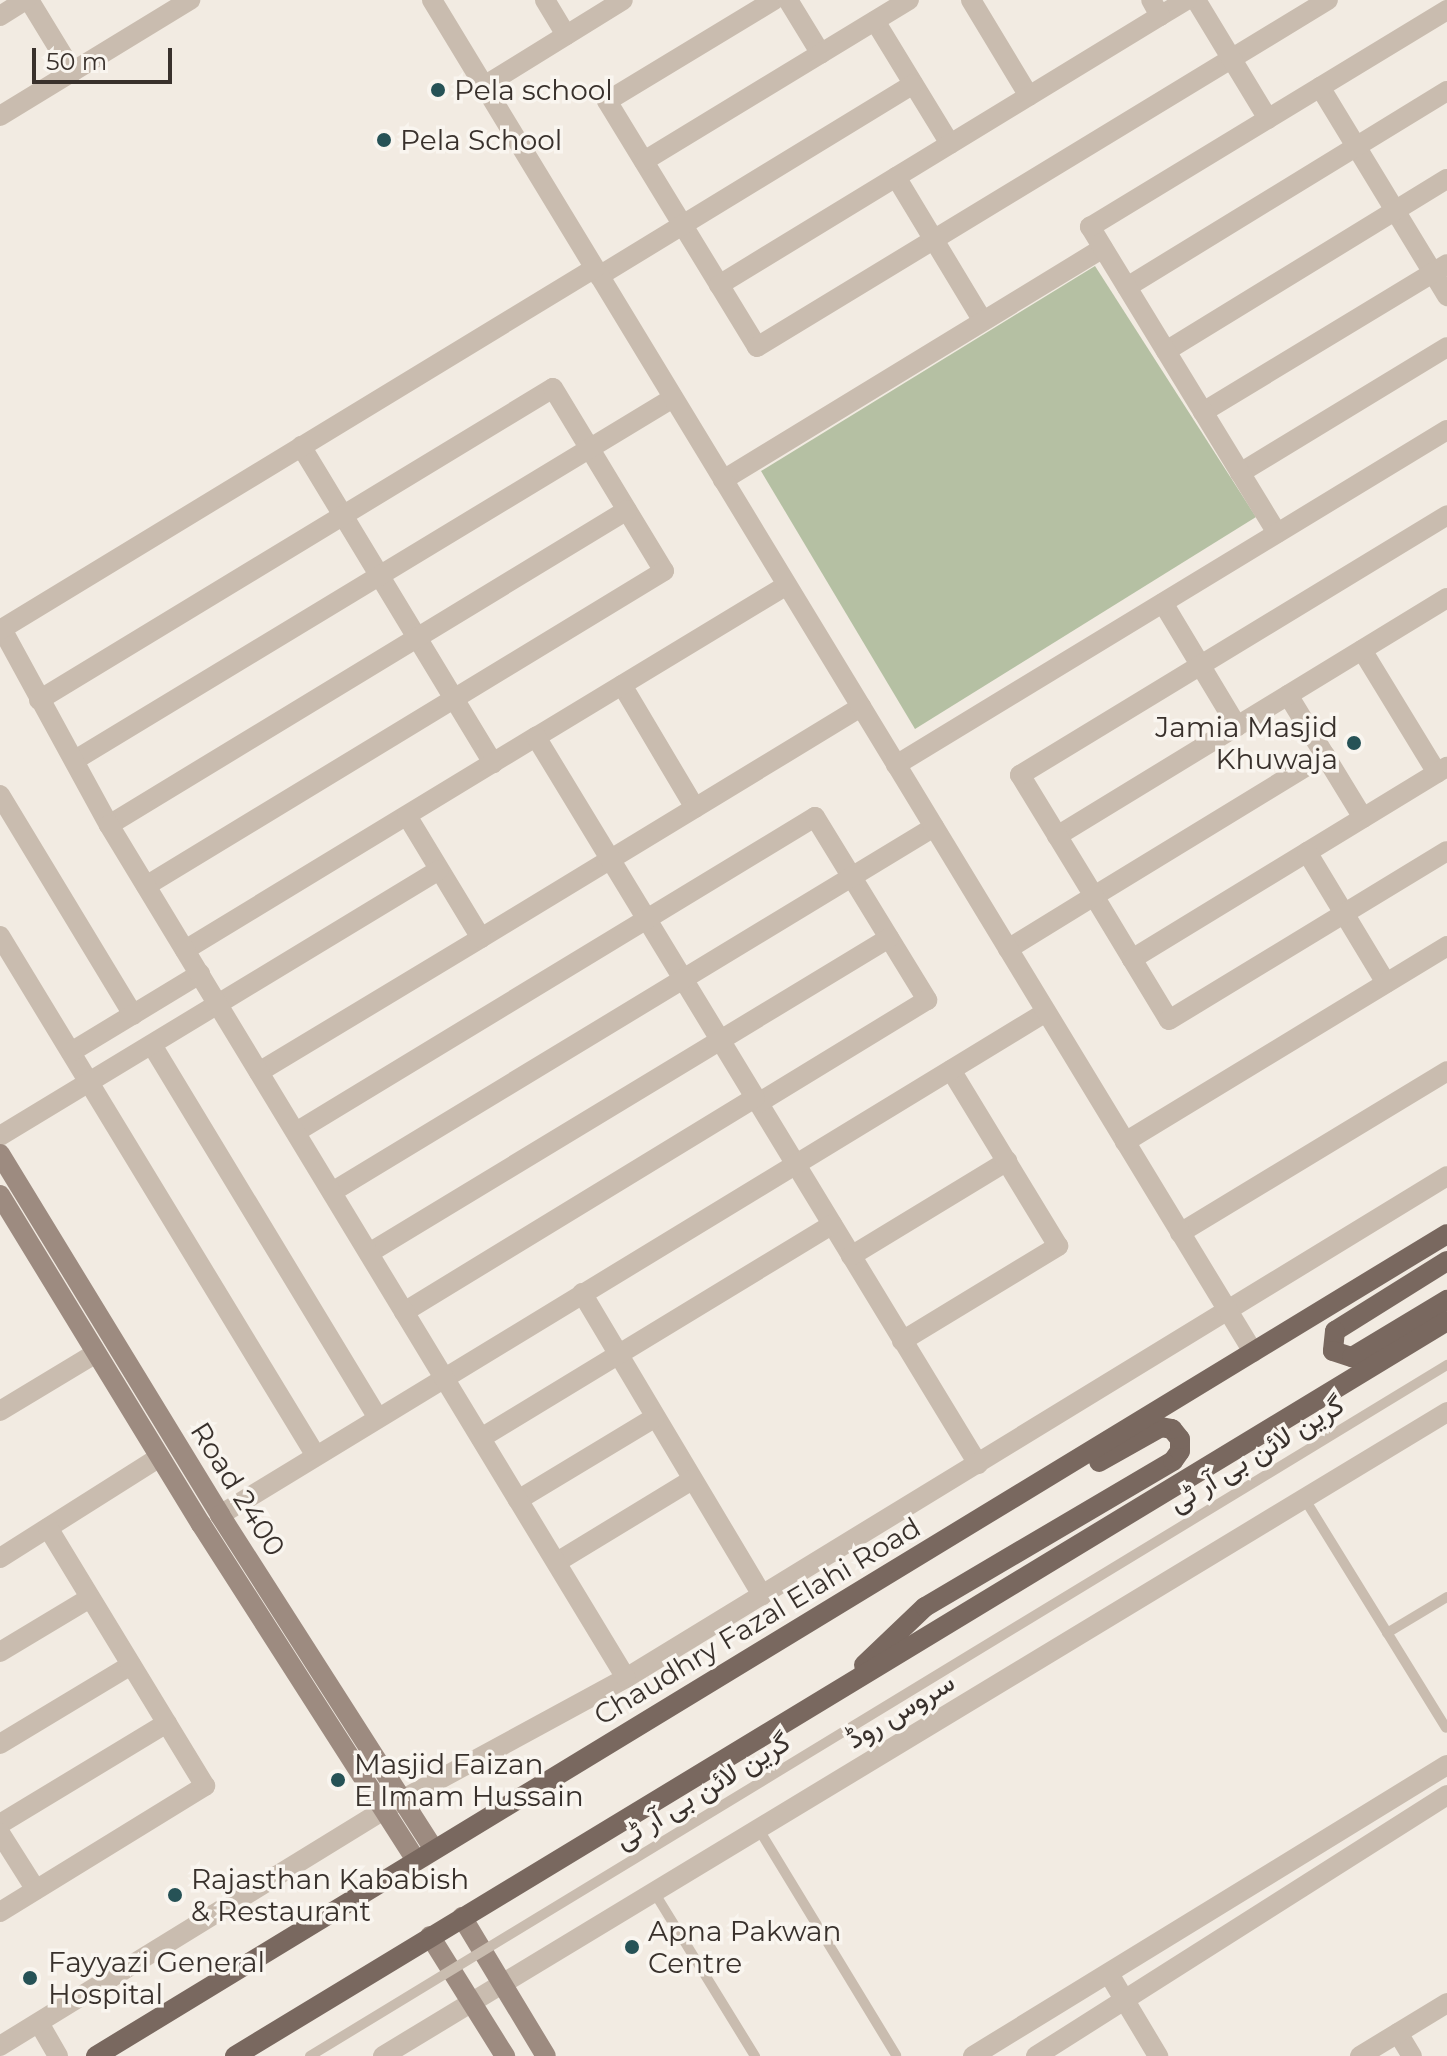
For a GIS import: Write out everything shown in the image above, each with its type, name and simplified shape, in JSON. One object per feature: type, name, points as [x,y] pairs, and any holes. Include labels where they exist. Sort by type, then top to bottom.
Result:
[{"type":"main road","name":"Road 2400","points":[[0,1154],[220,1515],[392,1806],[416,1860]]},
{"type":"main road","name":"Road 2400","points":[[0,1195],[160,1457],[392,1806],[434,1849]]},
{"type":"main road","name":"Chaudhry Fazal Elahi Road","points":[[96,2056],[1447,1234]]},
{"type":"main road","points":[[1447,1261],[1335,1331],[1333,1351],[1352,1357],[1447,1300]]},
{"type":"main road","points":[[235,2056],[1447,1321]]},
{"type":"main road","points":[[834,1693],[925,1607],[1173,1461],[1180,1451],[1180,1439],[1167,1427],[1154,1429],[946,1553],[860,1591]]},
{"type":"main road","points":[[462,1917],[546,2056]]},
{"type":"main road","points":[[430,1936],[505,2056]]},
{"type":"street","points":[[0,16],[28,0],[73,72]]},
{"type":"street","points":[[0,116],[190,0]]},
{"type":"street","points":[[432,0],[1253,1352]]},
{"type":"street","points":[[545,0],[566,35]]},
{"type":"street","points":[[484,86],[623,0]]},
{"type":"street","points":[[774,0],[607,101],[757,347],[1328,0]]},
{"type":"street","points":[[788,0],[821,54]]},
{"type":"street","points":[[644,161],[909,0]]},
{"type":"street","points":[[971,0],[1029,96]]},
{"type":"street","points":[[719,285],[1029,96],[1156,8],[1187,0]]},
{"type":"street","points":[[1196,0],[1268,119]]},
{"type":"street","points":[[1277,533],[1090,227],[1447,10]]},
{"type":"street","points":[[875,21],[950,144]]},
{"type":"street","points":[[626,1678],[109,825],[1,627],[913,84]]},
{"type":"street","points":[[1320,87],[1395,211],[1440,268],[1447,296]]},
{"type":"street","points":[[1127,287],[1447,91]]},
{"type":"street","points":[[896,177],[983,321]]},
{"type":"street","points":[[1166,351],[1447,179]]},
{"type":"street","points":[[723,480],[1103,248]]},
{"type":"street","points":[[1203,412],[1440,268]]},
{"type":"street","points":[[1240,473],[1447,347]]},
{"type":"street","points":[[39,700],[553,388],[664,571],[146,886]]},
{"type":"street","points":[[75,760],[673,398]]},
{"type":"street","points":[[896,765],[1447,430]]},
{"type":"street","points":[[301,446],[493,763]]},
{"type":"street","points":[[109,825],[627,510]]},
{"type":"street","points":[[1447,515],[1020,775],[1169,1020],[1447,851]]},
{"type":"street","points":[[185,950],[787,585]]},
{"type":"street","points":[[1057,836],[1447,598]]},
{"type":"street","points":[[1163,603],[1237,726]]},
{"type":"street","points":[[1132,959],[1442,770],[1362,650]]},
{"type":"street","points":[[622,685],[695,808]]},
{"type":"street","points":[[1288,695],[1363,818]]},
{"type":"street","points":[[259,1072],[861,707]]},
{"type":"street","points":[[536,737],[978,1464]]},
{"type":"street","points":[[1008,949],[1325,755]]},
{"type":"street","points":[[0,795],[133,1015]]},
{"type":"street","points":[[407,816],[481,938]]},
{"type":"street","points":[[296,1132],[815,817],[927,1000],[404,1312]]},
{"type":"street","points":[[332,1192],[934,827]]},
{"type":"street","points":[[1307,852],[1386,983]]},
{"type":"street","points":[[0,1136],[439,870]]},
{"type":"street","points":[[0,936],[316,1456]]},
{"type":"street","points":[[369,1253],[889,938]]},
{"type":"street","points":[[1125,1142],[1447,946]]},
{"type":"street","points":[[71,1052],[200,974]]},
{"type":"street","points":[[220,1515],[1046,1012]]},
{"type":"street","points":[[152,1045],[378,1418]]},
{"type":"street","points":[[902,1341],[1058,1246],[951,1070]]},
{"type":"street","points":[[1180,1233],[1447,1071]]},
{"type":"street","points":[[851,1256],[1007,1161]]},
{"type":"street","points":[[0,2046],[392,1806],[626,1678],[1228,1313],[1447,1176]]},
{"type":"street","points":[[481,1438],[832,1225]]},
{"type":"street","points":[[582,1293],[616,1356],[762,1595]]},
{"type":"street","points":[[0,1411],[96,1353]]},
{"type":"street","name":"سروس روڈ","points":[[383,2056],[1447,1412]]},
{"type":"street","points":[[518,1500],[654,1418]]},
{"type":"street","points":[[0,1558],[160,1457]]},
{"type":"street","points":[[557,1562],[692,1480]]},
{"type":"street","points":[[0,1912],[205,1786],[48,1528]]},
{"type":"street","points":[[0,1652],[90,1598]]},
{"type":"street","points":[[0,1744],[131,1665]]},
{"type":"street","points":[[0,1824],[167,1723]]},
{"type":"street","points":[[973,2056],[1447,1765]]},
{"type":"street","points":[[1036,2056],[1447,1795]]},
{"type":"street","points":[[0,1833],[36,1890]]},
{"type":"street","points":[[1109,1974],[1158,2056]]},
{"type":"street","points":[[1360,2056],[1447,2003]]},
{"type":"street","points":[[39,2023],[58,2056]]},
{"type":"street","points":[[1398,2033],[1412,2056]]},
{"type":"lane","name":"گرین لائن بی آر ٹی","points":[[310,2056],[1447,1365]]},
{"type":"lane","points":[[1304,1498],[1446,1728]]},
{"type":"lane","points":[[1387,1633],[1447,1597]]},
{"type":"lane","points":[[758,1828],[896,2055]]},
{"type":"lane","points":[[654,1892],[755,2056]]},
{"type":"green space","points":[[1095,266],[1256,517],[915,729],[761,471]]},
{"type":"place","name":"Pela school","points":[[438,90]]},
{"type":"place","name":"Pela School","points":[[384,140]]},
{"type":"place","name":"Jamia Masjid Khuwaja","points":[[1354,743]]},
{"type":"place","name":"Masjid Faizan E Imam Hussain","points":[[338,1780]]},
{"type":"place","name":"Rajasthan Kababish & Restaurant","points":[[175,1895]]},
{"type":"place","name":"Apna Pakwan Centre","points":[[632,1947]]},
{"type":"place","name":"Fayyazi General Hospital","points":[[30,1978]]}]
